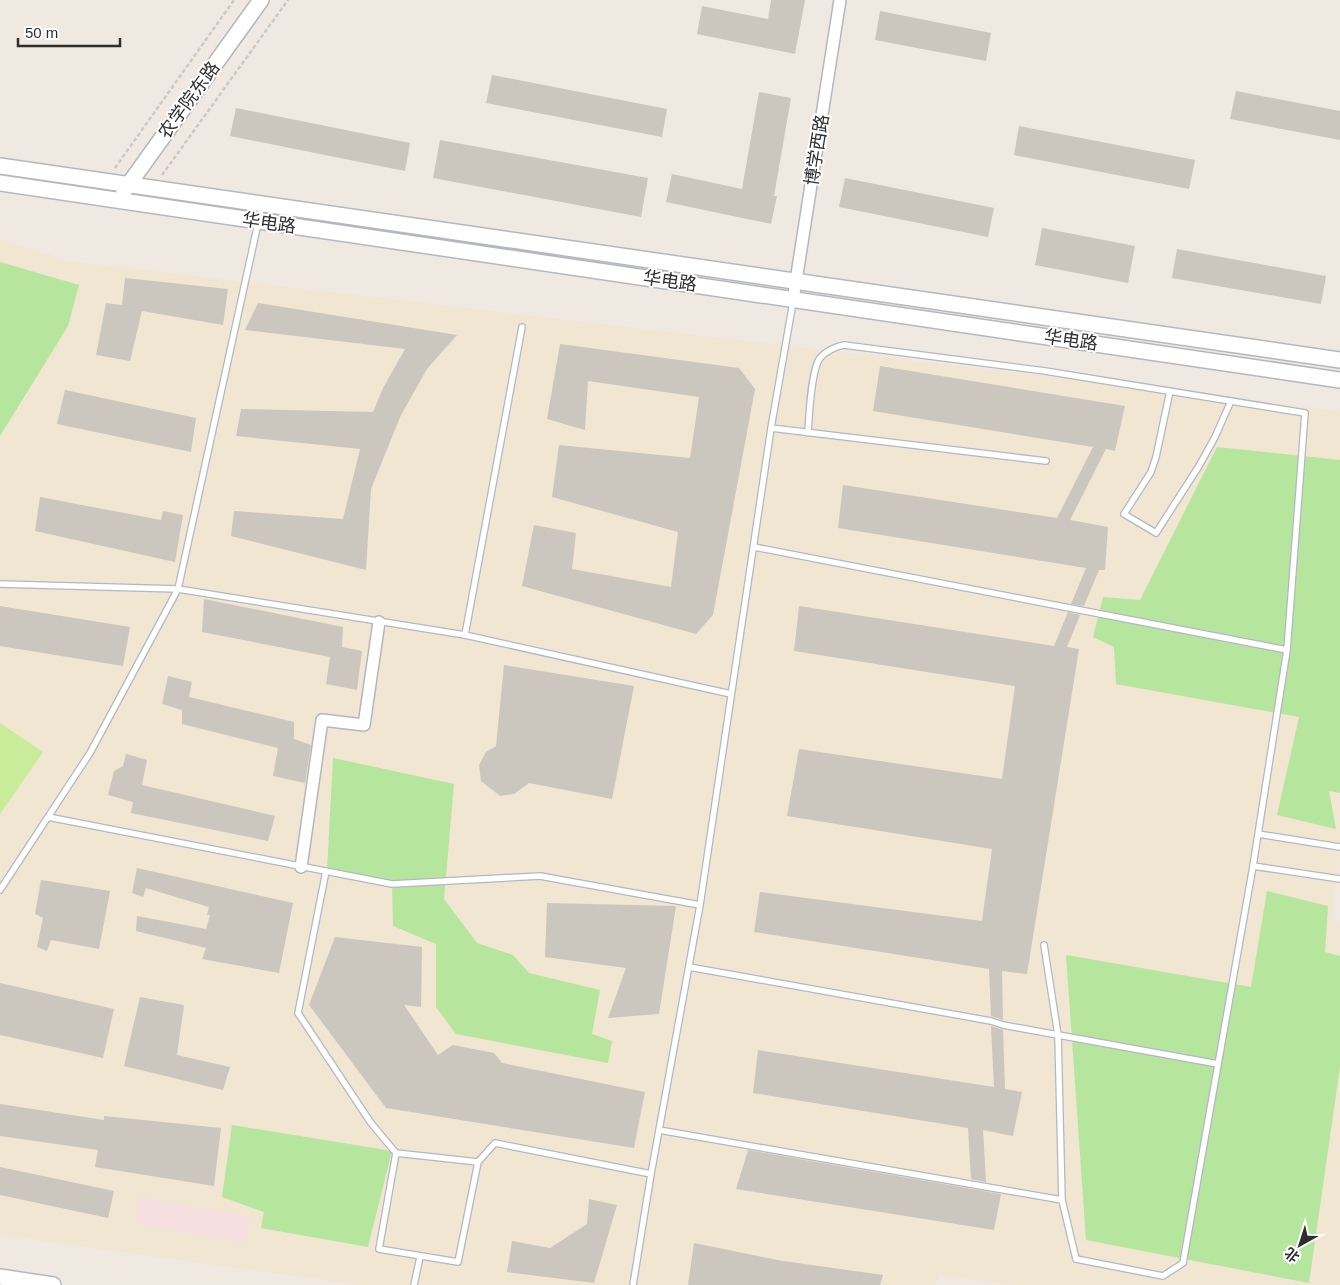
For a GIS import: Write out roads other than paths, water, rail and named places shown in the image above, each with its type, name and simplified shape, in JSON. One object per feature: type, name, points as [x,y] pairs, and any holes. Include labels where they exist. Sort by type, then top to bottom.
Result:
[{"type":"street","name":"农学院东路","points":[[117,200],[261,0]]},
{"type":"street","name":"博学西路","points":[[794,300],[840,0]]},
{"type":"street","name":"华电路","points":[[0,166],[1340,360]]},
{"type":"street","name":"华电路","points":[[0,183],[1340,380]]},
{"type":"street","points":[[301,867],[322,720],[364,725],[379,622]]},
{"type":"street","points":[[0,1277],[44,1284]]},
{"type":"lane","points":[[0,890],[90,753],[178,590],[263,203]]},
{"type":"lane","points":[[633,1285],[651,1174],[700,905],[771,428],[794,300]]},
{"type":"lane","points":[[465,635],[522,327]]},
{"type":"lane","points":[[808,433],[813,384],[819,359],[834,347],[844,345],[1045,371],[1305,413],[1287,650],[1254,866],[1183,1263],[1163,1276],[1076,1259],[1062,1200],[1058,1035],[1044,945]]},
{"type":"lane","points":[[1170,391],[1151,472],[1124,514],[1156,533],[1203,459],[1231,401]]},
{"type":"lane","points":[[771,428],[1046,460]]},
{"type":"lane","points":[[754,547],[1287,650]]},
{"type":"lane","points":[[0,584],[178,590],[465,635],[731,694]]},
{"type":"lane","points":[[48,817],[392,884],[540,876],[700,905]]},
{"type":"lane","points":[[1258,834],[1340,847]]},
{"type":"lane","points":[[1254,866],[1340,879]]},
{"type":"lane","points":[[326,871],[298,1013],[371,1123],[396,1153],[478,1162]]},
{"type":"lane","points":[[688,967],[1218,1064]]},
{"type":"lane","points":[[659,1130],[1062,1200]]},
{"type":"lane","points":[[396,1153],[379,1249],[458,1262],[478,1162],[495,1143],[651,1174]]},
{"type":"lane","points":[[414,1285],[420,1257]]}]
